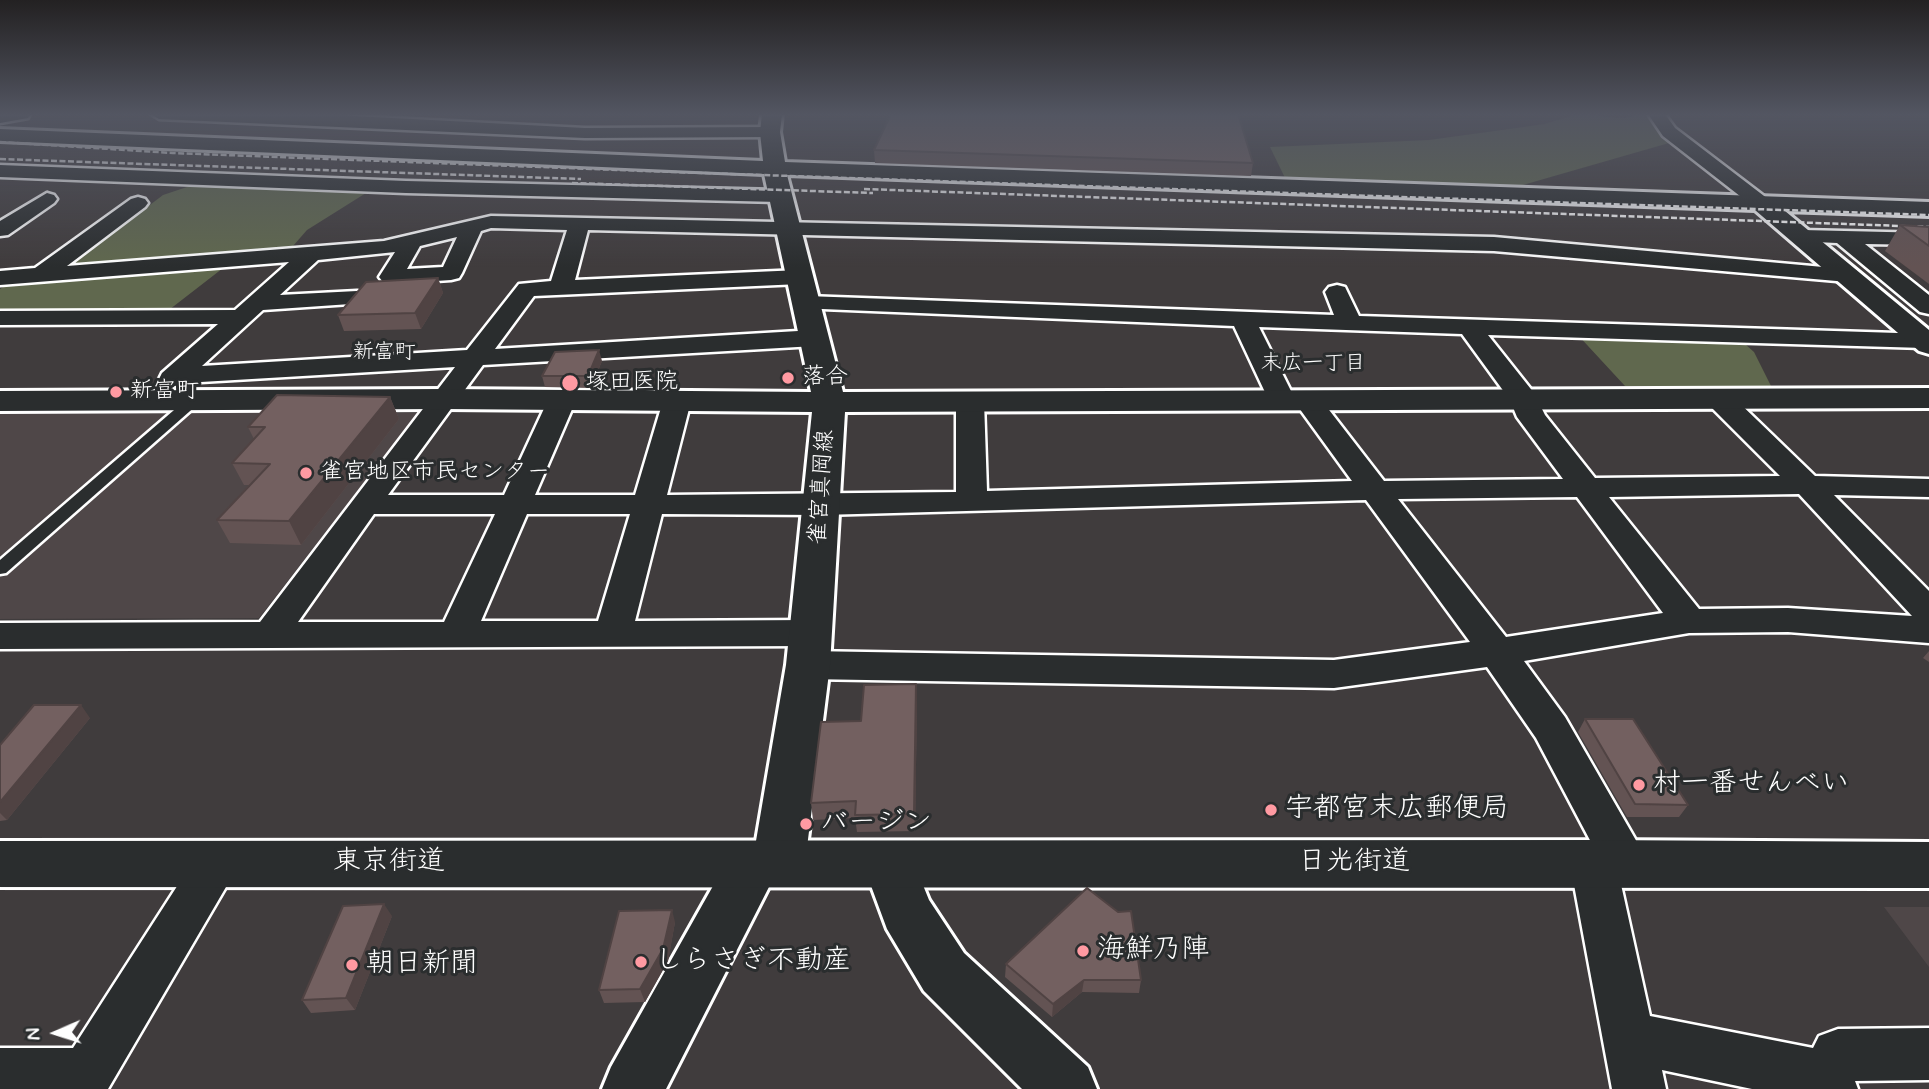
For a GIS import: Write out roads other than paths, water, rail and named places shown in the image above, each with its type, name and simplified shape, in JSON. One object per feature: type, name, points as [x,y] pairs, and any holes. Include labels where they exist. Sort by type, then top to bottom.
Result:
[{"type":"main road","points":[[699,165],[1929,209]]},
{"type":"main road","name":"雀宮真岡線","points":[[634,1089],[766,863],[810,649],[829,402],[787,231],[774,165]]},
{"type":"main road","points":[[1761,203],[1901,320],[1927,335]]},
{"type":"main road","points":[[0,401],[147,401],[185,388],[445,399],[829,402],[1929,398]]},
{"type":"main road","name":"東京街道","points":[[0,864],[766,863]]},
{"type":"main road","name":"日光街道","points":[[766,863],[1929,865]]},
{"type":"main road","points":[[889,864],[906,912],[944,972],[1066,1089]]},
{"type":"street","points":[[1712,165],[1761,203]]},
{"type":"street","points":[[0,171],[406,187],[779,196]]},
{"type":"street","points":[[0,230],[47,199]]},
{"type":"street","points":[[43,274],[138,203]]},
{"type":"street","points":[[0,278],[310,255],[411,243],[491,222],[787,231],[1494,244],[1848,275]]},
{"type":"street","points":[[561,288],[579,225]]},
{"type":"street","points":[[411,243],[391,277],[451,273],[472,228]]},
{"type":"street","points":[[1802,236],[1929,239]]},
{"type":"street","points":[[1843,237],[1929,307]]},
{"type":"street","points":[[185,388],[249,310],[310,255]]},
{"type":"street","points":[[270,635],[527,289],[803,290],[1243,319],[1469,327],[1927,335]]},
{"type":"street","points":[[1337,292],[1350,323]]},
{"type":"street","points":[[0,318],[249,310],[357,298]]},
{"type":"street","points":[[1243,319],[1293,399],[1377,491],[1551,728],[1610,863],[1628,1037],[1639,1089]]},
{"type":"street","points":[[1469,327],[1524,399],[1531,417],[1689,621]]},
{"type":"street","points":[[185,388],[476,357],[815,338]]},
{"type":"street","points":[[1718,398],[1807,485],[1929,612]]},
{"type":"street","points":[[457,634],[562,400]]},
{"type":"street","points":[[613,634],[677,401]]},
{"type":"street","points":[[970,401],[972,501]]},
{"type":"street","points":[[365,504],[821,505],[1377,491],[1807,485],[1929,488]]},
{"type":"street","points":[[0,636],[613,634],[810,649],[1334,674],[1497,652],[1689,621],[1788,620],[1929,630]]},
{"type":"street","points":[[0,1075],[82,1082],[217,863]]},
{"type":"street","points":[[1628,1037],[1829,1083],[1838,1055],[1929,1054]]},
{"type":"lane","points":[[0,569],[185,388]]},
{"type":"railway","points":[[169,165],[581,179]]},
{"type":"railway","points":[[483,165],[1929,215]]},
{"type":"railway","points":[[572,183],[873,193]]},
{"type":"railway","points":[[864,189],[1929,227]]},
{"type":"place","name":"落合","points":[[788,378]]},
{"type":"place","name":"塚田医院","points":[[570,383]]},
{"type":"place","name":"新富町","points":[[116,392]]},
{"type":"place","name":"雀宮地区市民センター","points":[[306,473]]},
{"type":"place","name":"村一番せんべい","points":[[1639,785]]},
{"type":"place","name":"宇都宮末広郵便局","points":[[1271,810]]},
{"type":"place","name":"バージン","points":[[806,824]]},
{"type":"place","name":"海鮮乃陣","points":[[1083,951]]},
{"type":"place","name":"しらさぎ不動産","points":[[641,962]]},
{"type":"place","name":"朝日新聞","points":[[352,965]]},
{"type":"district","name":"新富町","points":[[384,354]]},
{"type":"district","name":"末広一丁目","points":[[1313,365]]}]
